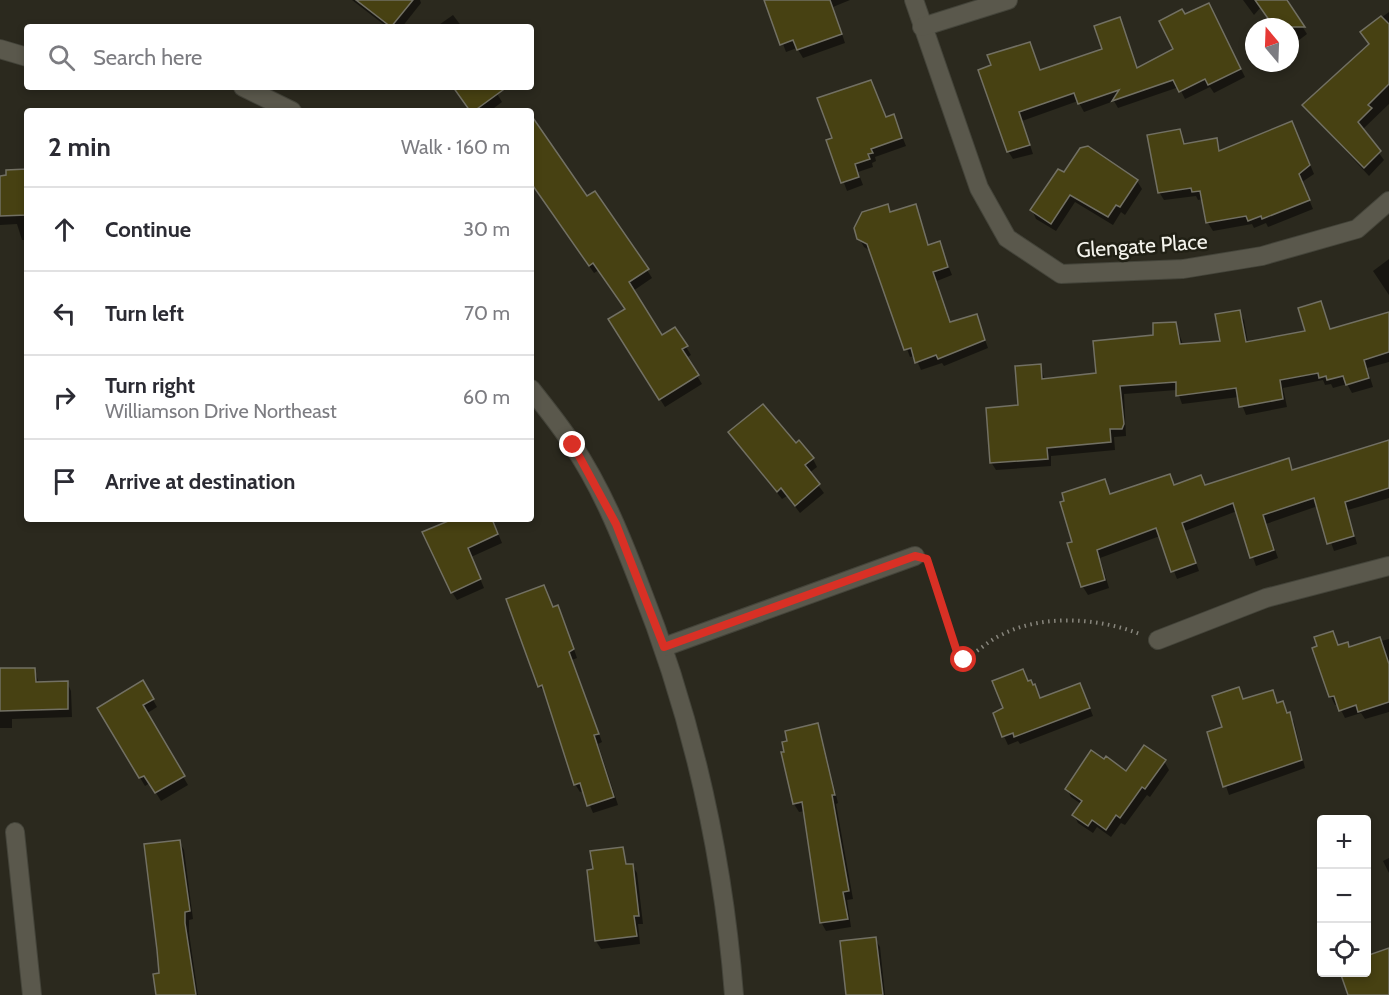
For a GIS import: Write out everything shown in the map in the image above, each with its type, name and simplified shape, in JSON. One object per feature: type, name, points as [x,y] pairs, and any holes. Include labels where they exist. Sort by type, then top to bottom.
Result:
[{"type":"street","name":"Glengate Place","points":[[914,0],[979,188],[1007,238],[1061,274],[1183,269],[1262,256],[1357,229],[1389,201]]},
{"type":"street","points":[[922,27],[1008,0]]},
{"type":"street","points":[[0,50],[24,56]]},
{"type":"street","points":[[249,90],[286,108]]},
{"type":"street","points":[[534,393],[573,445],[616,524],[664,647],[704,784],[729,931],[734,995]]},
{"type":"street","points":[[664,647],[915,556]]},
{"type":"street","points":[[1158,640],[1266,598],[1389,566]]},
{"type":"street","points":[[15,832],[32,995]]},
{"type":"path","points":[[915,556],[927,559],[958,655],[964,660],[1000,635],[1022,626],[1046,621],[1117,625],[1158,640]]},
{"type":"building","points":[[356,0],[413,0],[393,24],[387,24]]},
{"type":"building","points":[[764,0],[830,0],[842,34],[797,50],[793,40],[780,45]]},
{"type":"building","points":[[1255,0],[1287,0],[1299,18],[1268,18]]},
{"type":"building","points":[[1209,3],[1241,69],[1208,85],[1205,79],[1179,92],[1173,80],[1112,101],[1119,90],[1078,104],[1074,93],[1019,112],[1030,145],[1007,152],[978,70],[991,65],[987,55],[1030,42],[1040,70],[1102,49],[1094,26],[1120,17],[1137,68],[1173,49],[1159,21],[1182,9],[1185,14]]},
{"type":"building","points":[[1381,16],[1389,24],[1389,84],[1368,105],[1372,108],[1358,122],[1381,151],[1364,168],[1302,105],[1369,44],[1360,32]]},
{"type":"building","points":[[1299,18],[1305,27],[1299,27]]},
{"type":"building","points":[[871,80],[886,117],[894,114],[902,138],[871,149],[873,153],[868,154],[870,159],[855,164],[859,177],[841,183],[826,140],[832,138],[817,98]]},
{"type":"building","points":[[455,90],[503,90],[478,108],[468,108]]},
{"type":"building","points":[[534,119],[587,196],[595,191],[649,269],[629,282],[662,335],[675,327],[688,346],[682,349],[699,375],[659,400],[608,319],[625,309],[593,263],[589,266],[534,187]]},
{"type":"building","points":[[1292,121],[1310,165],[1299,174],[1310,200],[1262,219],[1261,216],[1248,221],[1246,216],[1206,223],[1200,191],[1192,192],[1191,188],[1158,193],[1147,135],[1180,129],[1184,144],[1217,138],[1219,151]]},
{"type":"building","points":[[1088,146],[1138,180],[1120,207],[1116,205],[1108,217],[1070,195],[1051,224],[1030,210],[1058,169],[1064,172],[1080,148]]},
{"type":"building","points":[[24,169],[24,215],[0,216],[0,176],[6,175],[6,170]]},
{"type":"building","points":[[888,204],[890,212],[916,204],[928,245],[940,241],[948,267],[933,272],[950,322],[977,314],[985,340],[938,359],[936,355],[915,363],[911,348],[904,350],[867,244],[857,239],[854,228],[862,212]]},
{"type":"building","points":[[1321,301],[1330,329],[1389,312],[1389,352],[1364,360],[1369,378],[1346,385],[1343,376],[1327,380],[1326,376],[1319,378],[1318,373],[1280,380],[1283,399],[1239,407],[1236,388],[1176,396],[1176,382],[1120,386],[1124,424],[1122,429],[1110,429],[1111,442],[1047,448],[1048,459],[990,463],[986,408],[1018,405],[1015,366],[1041,364],[1042,379],[1096,373],[1093,341],[1153,335],[1153,323],[1176,322],[1180,344],[1220,341],[1215,314],[1240,310],[1246,342],[1305,331],[1298,308]]},
{"type":"building","points":[[763,404],[796,443],[799,440],[814,458],[805,465],[820,484],[795,506],[781,488],[777,492],[728,432]]},
{"type":"building","points":[[1389,440],[1389,488],[1345,502],[1354,536],[1327,544],[1314,498],[1263,515],[1274,550],[1250,558],[1233,503],[1182,523],[1196,563],[1171,572],[1156,528],[1097,550],[1105,580],[1081,587],[1067,543],[1072,542],[1060,502],[1064,501],[1062,493],[1105,479],[1110,494],[1170,474],[1174,485],[1201,475],[1205,485],[1289,458],[1292,470]]},
{"type":"building","points":[[446,522],[493,522],[498,534],[468,548],[481,579],[451,593],[422,532]]},
{"type":"building","points":[[544,585],[553,607],[558,605],[574,649],[569,652],[599,734],[594,735],[614,797],[587,806],[580,783],[574,785],[542,685],[538,687],[506,599]]},
{"type":"building","points":[[1333,631],[1338,645],[1348,642],[1349,647],[1380,637],[1389,664],[1389,702],[1358,712],[1356,705],[1339,711],[1334,696],[1329,697],[1312,648],[1317,646],[1314,637]]},
{"type":"building","points":[[0,668],[35,668],[36,682],[68,681],[68,709],[0,711]]},
{"type":"building","points":[[1023,669],[1028,681],[1031,680],[1033,685],[1035,684],[1040,698],[1080,683],[1090,708],[1014,737],[1013,733],[1002,737],[993,713],[1003,708],[992,681]]},
{"type":"building","points":[[143,680],[154,699],[143,705],[185,776],[155,793],[144,776],[139,778],[97,708]]},
{"type":"building","points":[[1239,687],[1243,699],[1273,690],[1277,703],[1283,701],[1287,713],[1290,712],[1302,760],[1223,787],[1207,732],[1222,727],[1212,696]]},
{"type":"building","points":[[818,723],[835,795],[832,795],[849,891],[843,892],[848,919],[820,923],[802,802],[793,804],[781,752],[784,752],[782,742],[787,741],[785,731]]},
{"type":"building","points":[[1144,745],[1166,760],[1145,789],[1142,787],[1120,818],[1116,815],[1106,830],[1092,820],[1088,826],[1072,815],[1082,801],[1065,789],[1091,750],[1104,759],[1106,756],[1126,771]]},
{"type":"building","points":[[180,840],[190,911],[185,912],[185,923],[196,995],[156,995],[153,974],[159,973],[144,844]]},
{"type":"building","points":[[623,847],[626,864],[633,864],[639,916],[634,916],[637,936],[595,941],[587,870],[593,869],[590,851]]},
{"type":"building","points":[[876,937],[883,995],[846,995],[840,941]]},
{"type":"building","points":[[1389,948],[1389,995],[1348,995],[1342,977],[1371,977],[1371,954]]},
{"type":"route","points":[[573,445],[616,524],[664,647],[915,556],[927,559],[958,655],[964,660]]}]
